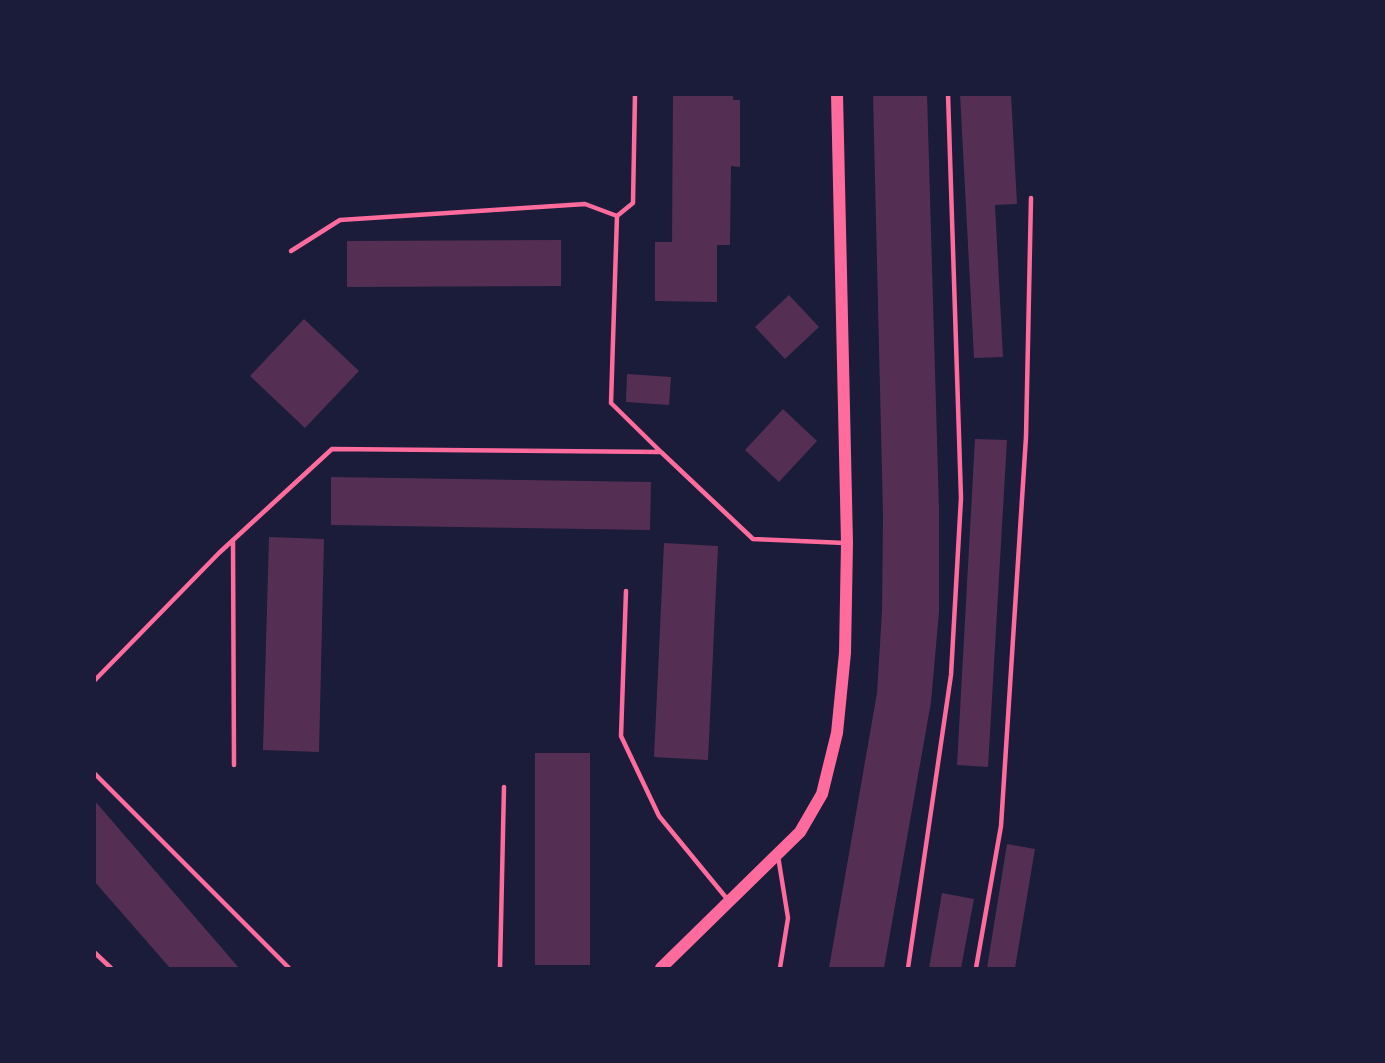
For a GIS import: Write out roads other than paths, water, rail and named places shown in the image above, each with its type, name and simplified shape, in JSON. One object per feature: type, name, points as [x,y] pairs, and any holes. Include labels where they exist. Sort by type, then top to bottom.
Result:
[{"type":"main road","points":[[661,969],[800,832],[822,795],[837,733],[845,653],[847,543],[837,94]]},
{"type":"lane","points":[[635,94],[633,203],[617,216],[611,404],[753,539],[847,543]]},
{"type":"lane","points":[[908,969],[951,675],[961,498],[948,94]]},
{"type":"lane","points":[[976,969],[1001,814],[1026,437],[1031,198]]},
{"type":"lane","points":[[291,251],[340,220],[585,204],[617,216]]},
{"type":"lane","points":[[94,681],[233,540],[333,449],[661,452]]},
{"type":"lane","points":[[233,540],[234,765]]},
{"type":"lane","points":[[626,591],[621,736],[659,816],[730,902]]},
{"type":"lane","points":[[94,773],[289,969]]},
{"type":"lane","points":[[500,969],[504,786]]},
{"type":"lane","points":[[778,855],[788,918],[780,969]]},
{"type":"lane","points":[[94,952],[111,969]]}]
